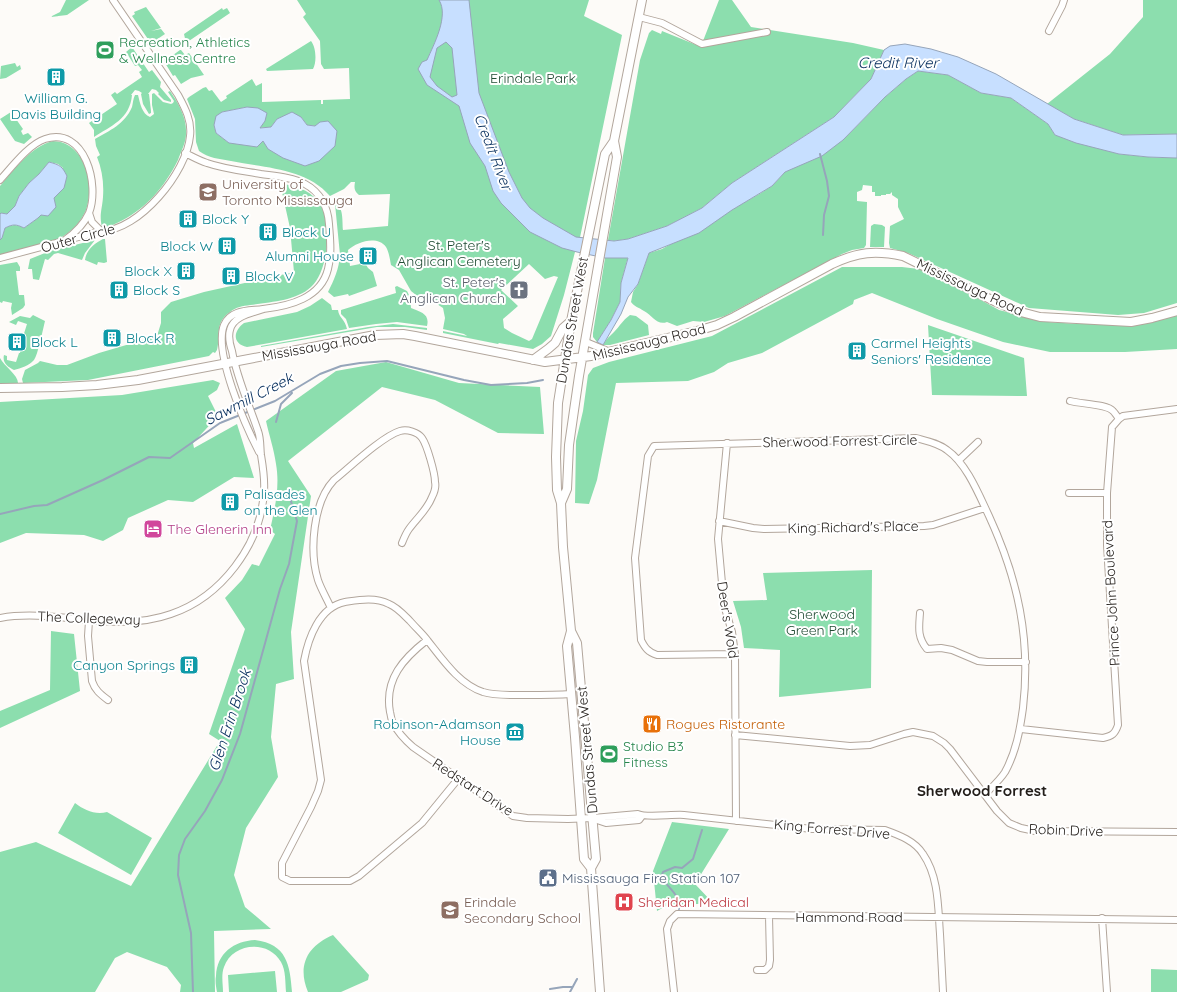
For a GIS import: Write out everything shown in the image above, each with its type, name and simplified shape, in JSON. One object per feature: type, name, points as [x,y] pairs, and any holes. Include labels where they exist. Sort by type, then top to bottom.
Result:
[{"type":"main road","name":"Dundas Street West","points":[[561,503],[567,489],[569,445],[617,157],[614,141],[642,0]]},
{"type":"main road","name":"Dundas Street West","points":[[591,868],[584,859],[567,646],[571,631],[563,547],[561,503],[557,490],[556,457],[558,410],[564,360],[571,321],[605,154],[614,141]]},
{"type":"main road","name":"Mississauga Road","points":[[0,388],[54,388],[138,380],[375,335],[388,334],[415,336],[545,362],[564,360],[610,352],[697,332],[734,317],[842,259],[853,255],[876,252],[903,256],[1010,308],[1040,317],[1131,322],[1177,311]]},
{"type":"main road","points":[[533,360],[555,343],[563,328],[571,321]]},
{"type":"main road","name":"Dundas Street West","points":[[571,631],[577,643],[593,818],[596,859],[591,868],[600,992]]},
{"type":"street","name":"Outer Circle","points":[[0,258],[101,231],[107,231],[128,223],[152,205],[168,186],[185,153],[190,135],[189,118],[186,110],[178,95],[113,0]]},
{"type":"street","points":[[1049,31],[1064,0]]},
{"type":"street","points":[[639,17],[662,23],[702,44],[768,32]]},
{"type":"street","points":[[0,180],[38,142],[46,139],[65,139],[80,149],[90,168],[93,191],[92,203],[89,212],[78,229],[62,242]]},
{"type":"street","name":"The Collegeway","points":[[0,618],[28,616],[89,621],[132,622],[156,619],[169,615],[190,606],[204,597],[219,584],[241,558],[254,533],[260,516],[264,491],[264,470],[259,433],[243,392],[222,346],[222,332],[227,320],[237,313],[295,303],[305,299],[318,289],[328,269],[330,245],[328,219],[323,202],[315,192],[304,184],[281,177],[208,164],[185,153]]},
{"type":"street","points":[[89,212],[92,222],[101,231]]},
{"type":"street","points":[[586,342],[610,352]]},
{"type":"street","name":"The Collegeway","points":[[230,363],[235,395],[251,437],[261,455]]},
{"type":"street","points":[[1070,401],[1082,404],[1106,406],[1113,410],[1119,419],[1123,416],[1177,409]]},
{"type":"street","name":"Prince John Boulevard","points":[[1021,729],[1103,738],[1112,736],[1116,732],[1118,725],[1107,545],[1107,493],[1112,428],[1119,419]]},
{"type":"street","points":[[331,608],[318,580],[313,552],[320,502],[328,486],[374,447],[391,434],[402,430],[410,430],[422,438],[428,452],[436,483],[433,496],[427,508],[409,529],[402,543]]},
{"type":"street","name":"Sherwood Forrest Circle","points":[[735,654],[657,654],[650,652],[645,648],[641,640],[635,558],[648,456],[654,446],[916,438],[932,442],[947,450],[959,460],[979,495],[997,533],[1018,595],[1024,632],[1026,662],[1021,729],[1011,760],[999,780],[985,794]]},
{"type":"street","points":[[959,460],[978,442]]},
{"type":"street","name":"Deer's Wold","points":[[727,443],[718,539],[724,604],[732,632],[735,654],[736,821]]},
{"type":"street","points":[[1069,493],[1107,493]]},
{"type":"street","name":"King Richard's Place","points":[[720,521],[764,529],[924,526],[933,525],[985,508]]},
{"type":"street","points":[[458,779],[422,823],[359,876],[350,881],[290,881],[282,877],[282,863],[312,807],[321,780],[304,661],[306,647],[312,632],[318,622],[331,608],[340,603],[364,599],[390,604],[405,616],[456,674],[466,683],[483,692],[507,695],[571,694]]},
{"type":"street","points":[[920,612],[920,638],[927,649],[941,648],[952,650],[978,661],[1026,662]]},
{"type":"street","points":[[89,621],[88,636],[92,681],[98,692],[108,700]]},
{"type":"street","name":"Redstart Drive","points":[[427,640],[411,652],[400,665],[389,694],[392,722],[400,735],[413,747],[458,779],[514,816],[527,818],[593,818]]},
{"type":"street","name":"Robin Drive","points":[[735,735],[850,746],[870,745],[908,733],[928,734],[938,739],[950,749],[985,794],[996,811],[1009,823],[1021,828],[1035,831],[1177,832]]},
{"type":"street","name":"King Forrest Drive","points":[[593,818],[638,814],[642,816],[670,814],[812,829],[885,830],[895,833],[915,845],[923,854],[932,871],[939,917],[943,992]]},
{"type":"street","name":"Hammond Road","points":[[674,992],[668,930],[670,921],[674,916],[682,914],[1177,920]]},
{"type":"street","points":[[757,970],[765,970],[769,966],[771,955],[769,916]]},
{"type":"street","points":[[1102,918],[1107,992]]},
{"type":"green space","points":[[66,0],[89,0],[67,15],[50,17],[60,12]]},
{"type":"green space","points":[[297,0],[589,0],[584,16],[622,35],[577,252],[575,252],[564,295],[551,336],[542,344],[533,349],[498,344],[443,333],[443,331],[467,336],[443,329],[445,318],[443,308],[430,299],[421,299],[411,291],[399,270],[391,265],[386,247],[378,241],[362,242],[356,244],[348,250],[350,266],[365,263],[373,272],[377,286],[349,296],[348,294],[334,297],[328,292],[339,265],[340,255],[335,204],[338,205],[341,211],[343,230],[388,226],[390,194],[359,195],[354,186],[355,182],[351,182],[344,189],[330,196],[320,187],[297,174],[214,158],[199,151],[196,142],[195,119],[187,99],[203,88],[206,87],[209,91],[212,90],[221,102],[227,98],[226,96],[252,79],[256,86],[262,83],[262,102],[321,100],[321,104],[323,104],[323,100],[350,99],[349,68],[324,69],[321,64],[320,41],[303,17],[306,14]],"holes":[[[247,107],[265,121],[259,128],[271,127],[277,119],[301,117],[307,125],[315,126],[263,141],[229,143],[216,133],[214,125],[222,112]],[[529,264],[545,279],[554,276],[558,277],[532,339],[529,341],[504,328],[503,319],[518,306],[501,290]]]},
{"type":"green space","points":[[719,0],[732,0],[751,27],[853,43],[884,50],[871,79],[834,117],[732,183],[702,208],[667,226],[628,239],[614,241],[608,240],[640,60],[649,33],[652,30],[661,34],[662,31],[699,46],[703,41]]},
{"type":"green space","points":[[1143,0],[1177,0],[1177,134],[1123,135],[1074,119],[1047,104],[1110,54],[1143,17]]},
{"type":"green space","points":[[146,7],[161,28],[151,31],[161,29],[165,34],[153,42],[150,42],[132,16],[135,14],[134,12]]},
{"type":"green space","points":[[222,8],[223,10],[227,8],[230,13],[186,43],[184,34]]},
{"type":"green space","points":[[311,41],[314,47],[315,55],[313,69],[267,71],[266,69]]},
{"type":"green space","points":[[132,47],[149,72],[152,70],[161,82],[160,87],[171,102],[164,100],[156,90],[152,89],[148,94],[151,111],[149,114],[143,104],[142,93],[135,90],[131,95],[128,110],[124,116],[119,121],[94,137],[94,130],[89,123],[117,104],[111,95],[115,92],[117,94],[142,77],[139,72],[142,70],[138,65],[135,66],[126,52]]},
{"type":"green space","points":[[180,50],[185,55],[189,53],[204,75],[191,78],[181,84],[175,75],[173,76],[162,58],[169,58]]},
{"type":"green space","points":[[15,63],[17,67],[20,65],[21,69],[6,78],[0,79],[1,66]]},
{"type":"green space","points":[[918,71],[948,75],[981,93],[1011,98],[1048,124],[1055,135],[1119,154],[1177,158],[1177,303],[1144,313],[1118,315],[1029,308],[908,253],[890,248],[890,226],[904,219],[898,207],[898,199],[892,195],[892,192],[886,195],[875,196],[875,192],[872,192],[872,186],[863,185],[862,190],[857,192],[857,201],[867,202],[866,245],[864,248],[852,250],[842,254],[725,316],[704,322],[693,321],[677,326],[667,322],[660,323],[631,302],[633,292],[638,284],[649,253],[662,249],[761,193],[772,186],[785,172],[843,140],[885,97]]},
{"type":"green space","points":[[170,91],[182,111],[186,128],[185,141],[173,170],[160,189],[145,205],[127,218],[108,227],[102,227],[101,216],[103,181],[97,157],[100,155],[95,139],[116,126],[125,118],[132,107],[135,95],[138,95],[143,111],[150,117],[154,114],[152,94],[154,93],[163,102],[171,104],[174,101],[168,92]]},
{"type":"green space","points":[[11,112],[23,129],[21,131],[23,135],[28,133],[32,137],[24,144],[15,141],[0,119]]},
{"type":"green space","points":[[53,141],[64,143],[73,149],[80,156],[85,166],[89,188],[86,210],[81,220],[72,230],[62,237],[36,247],[0,255],[0,240],[5,228],[14,225],[24,228],[38,218],[64,188],[63,168],[58,164],[49,162],[29,183],[19,196],[15,206],[7,214],[0,214],[0,186],[30,153]]},
{"type":"green space","points":[[280,183],[306,191],[314,197],[323,209],[326,220],[327,245],[322,269],[317,279],[305,292],[274,302],[242,306],[232,310],[225,316],[220,325],[217,350],[209,356],[88,380],[23,383],[22,379],[25,370],[40,361],[57,365],[67,365],[99,353],[157,336],[161,323],[161,312],[171,302],[204,292],[294,272],[290,228]]},
{"type":"green space","points":[[874,224],[885,227],[884,247],[870,247],[871,226]]},
{"type":"green space","points":[[105,239],[107,262],[98,262],[97,265],[85,260],[91,247]]},
{"type":"green space","points":[[95,240],[85,253],[82,260],[58,253],[54,254],[48,260],[45,259],[39,280],[33,279],[32,269],[28,269],[30,259],[50,251]]},
{"type":"green space","points":[[628,257],[621,283],[620,302],[597,342],[593,337],[593,333],[605,258]]},
{"type":"green space","points":[[17,262],[20,267],[20,271],[16,271],[19,295],[24,295],[25,305],[12,315],[12,303],[3,301],[2,303],[0,302],[0,265]]},
{"type":"green space","points":[[842,267],[902,267],[927,270],[999,310],[1048,322],[1078,324],[1143,323],[1177,314],[1177,349],[1125,352],[1050,352],[1003,342],[937,319],[872,293],[854,300],[853,304],[762,353],[728,363],[714,372],[688,381],[616,383],[597,480],[589,504],[575,503],[576,441],[583,411],[588,375],[593,368],[609,362],[712,336]]},
{"type":"green space","points":[[397,286],[407,291],[410,297],[411,308],[426,316],[428,322],[427,326],[397,322],[349,328],[346,319],[341,314],[341,310],[396,293],[395,287]]},
{"type":"green space","points":[[322,298],[331,305],[332,310],[338,310],[347,329],[247,347],[239,343],[237,340],[236,333],[240,326],[244,323],[297,312]]},
{"type":"green space","points":[[33,315],[45,321],[37,353],[34,360],[30,364],[14,370],[5,362],[4,355],[7,356],[7,360],[16,362],[20,353],[21,343],[27,324],[18,321],[16,325],[9,322],[20,316],[30,318]]},
{"type":"green space","points":[[630,315],[636,316],[648,325],[649,335],[610,345],[603,345],[625,319]]},
{"type":"green space","points":[[393,324],[427,328],[427,330],[405,327],[377,327],[261,347],[368,327]]},
{"type":"green space","points":[[928,325],[1024,358],[1027,396],[932,395]]},
{"type":"green space","points":[[0,358],[16,377],[18,383],[0,383]]},
{"type":"green space","points":[[386,362],[459,383],[540,387],[544,434],[498,433],[435,400],[382,387],[288,461],[311,496],[291,632],[294,679],[276,684],[271,737],[278,777],[246,828],[234,875],[245,907],[271,929],[214,931],[215,992],[180,992],[181,985],[167,967],[127,952],[115,958],[95,992],[0,992],[0,852],[36,842],[131,886],[220,741],[209,734],[245,629],[225,598],[242,580],[252,564],[259,566],[275,534],[270,530],[274,514],[277,472],[266,421],[336,371]]},
{"type":"green space","points":[[213,380],[220,383],[217,390],[208,396],[218,416],[193,443],[194,448],[237,424],[254,478],[234,477],[193,502],[168,500],[128,518],[123,530],[103,541],[84,535],[26,533],[0,543],[0,402],[122,395]]},
{"type":"green space","name":"Sherwood Green Park","points":[[872,570],[871,688],[779,697],[780,650],[744,648],[741,627],[733,601],[767,600],[763,573]]},
{"type":"green space","points":[[51,631],[74,634],[80,691],[0,728],[0,711],[50,690]]},
{"type":"green space","points":[[75,803],[90,811],[98,813],[107,812],[152,838],[131,875],[58,833]]},
{"type":"green space","points":[[672,822],[729,829],[695,884],[713,903],[666,906],[657,911],[653,871]]},
{"type":"green space","points":[[333,935],[369,975],[368,980],[341,992],[308,992],[304,974],[304,965],[307,958],[317,945]]},
{"type":"green space","points":[[255,940],[266,942],[274,946],[285,957],[290,973],[292,992],[286,992],[284,969],[281,962],[275,955],[268,950],[259,947],[251,947],[234,953],[228,959],[223,973],[223,992],[217,992],[217,968],[223,955],[228,950],[240,943]]},
{"type":"green space","points":[[1151,969],[1177,970],[1177,992],[1151,992]]},
{"type":"green space","points":[[275,971],[277,992],[229,992],[228,975]]},
{"type":"water","name":"Credit River","points":[[439,0],[469,0],[479,93],[509,172],[522,198],[530,208],[543,218],[576,237],[614,241],[628,239],[667,226],[702,208],[732,183],[834,117],[871,79],[884,50],[890,46],[905,44],[931,49],[958,57],[996,74],[1074,119],[1123,135],[1177,134],[1177,158],[1119,154],[1076,143],[1055,135],[1048,124],[1011,98],[981,93],[948,75],[918,71],[885,97],[843,140],[822,156],[785,172],[772,186],[732,210],[699,233],[649,253],[638,284],[628,297],[621,314],[603,345],[597,342],[620,302],[621,283],[628,258],[605,258],[562,248],[530,232],[501,203],[493,191],[485,166],[470,143],[459,106],[427,85],[418,69],[422,62],[427,60],[437,38],[441,22],[442,7]],"holes":[[[446,42],[452,48],[457,95],[452,97],[437,86],[430,77],[437,48]]]},
{"type":"water","points":[[247,107],[258,108],[267,113],[265,121],[260,128],[271,127],[277,119],[292,112],[301,117],[307,125],[315,126],[320,122],[328,121],[337,131],[335,146],[319,161],[305,166],[283,158],[268,149],[263,141],[257,147],[229,143],[216,133],[214,125],[216,116],[222,112]]},
{"type":"water","points":[[49,162],[60,166],[67,176],[64,188],[54,198],[56,207],[48,216],[41,215],[24,228],[14,225],[5,228],[0,240],[0,214],[7,214],[15,206],[19,196],[29,183]]},
{"type":"waterway","points":[[820,154],[829,196],[824,215],[823,235]]},
{"type":"waterway","name":"Sawmill Creek","points":[[0,514],[34,506],[47,505],[103,480],[149,457],[170,458],[220,423],[275,401],[320,374],[341,366],[387,361],[491,385],[527,383],[543,380]]},
{"type":"waterway","name":"Glen Erin Brook","points":[[276,422],[281,404],[292,393]]},
{"type":"waterway","name":"Glen Erin Brook","points":[[193,992],[191,933],[178,875],[179,855],[185,839],[205,811],[222,780],[240,734],[280,589],[289,564],[297,521],[289,495]]},
{"type":"waterway","name":"Glen Erin Brook","points":[[679,909],[676,895],[661,877],[663,872],[675,867],[682,868],[693,859],[702,830]]},
{"type":"waterway","name":"Glen Erin Brook","points":[[570,992],[577,979]]},
{"type":"waterway","points":[[550,989],[572,987]]},
{"type":"place","name":"Recreation, Athletics & Wellness Centre","points":[[105,50]]},
{"type":"place","name":"William G. Davis Building","points":[[56,77]]},
{"type":"place","name":"University of Toronto Mississauga","points":[[208,192]]},
{"type":"place","name":"Block Y","points":[[188,219]]},
{"type":"place","name":"Block U","points":[[268,232]]},
{"type":"place","name":"Block W","points":[[227,246]]},
{"type":"place","name":"Alumni House","points":[[368,256]]},
{"type":"place","name":"Block X","points":[[186,271]]},
{"type":"place","name":"Block V","points":[[231,276]]},
{"type":"place","name":"Block S","points":[[119,290]]},
{"type":"place","name":"St. Peter's Anglican Church","points":[[519,290]]},
{"type":"place","name":"Block R","points":[[112,338]]},
{"type":"place","name":"Block L","points":[[17,342]]},
{"type":"place","name":"Carmel Heights Seniors' Residence","points":[[857,351]]},
{"type":"place","name":"Palisades on the Glen","points":[[230,502]]},
{"type":"place","name":"The Glenerin Inn","points":[[153,529]]},
{"type":"place","name":"Canyon Springs","points":[[189,665]]},
{"type":"place","name":"Rogues Ristorante","points":[[652,724]]},
{"type":"place","name":"Robinson-Adamson House","points":[[515,732]]},
{"type":"place","name":"Studio B3 Fitness","points":[[609,754]]},
{"type":"place","name":"Mississauga Fire Station 107","points":[[548,878]]},
{"type":"place","name":"Sheridan Medical","points":[[624,902]]},
{"type":"place","name":"Erindale Secondary School","points":[[450,910]]},
{"type":"district","name":"Sherwood Forrest","points":[[982,791]]},
{"type":"park label","name":"Erindale Park","points":[[533,78]]},
{"type":"park label","name":"St. Peter's Anglican Cemetery","points":[[459,254]]}]
